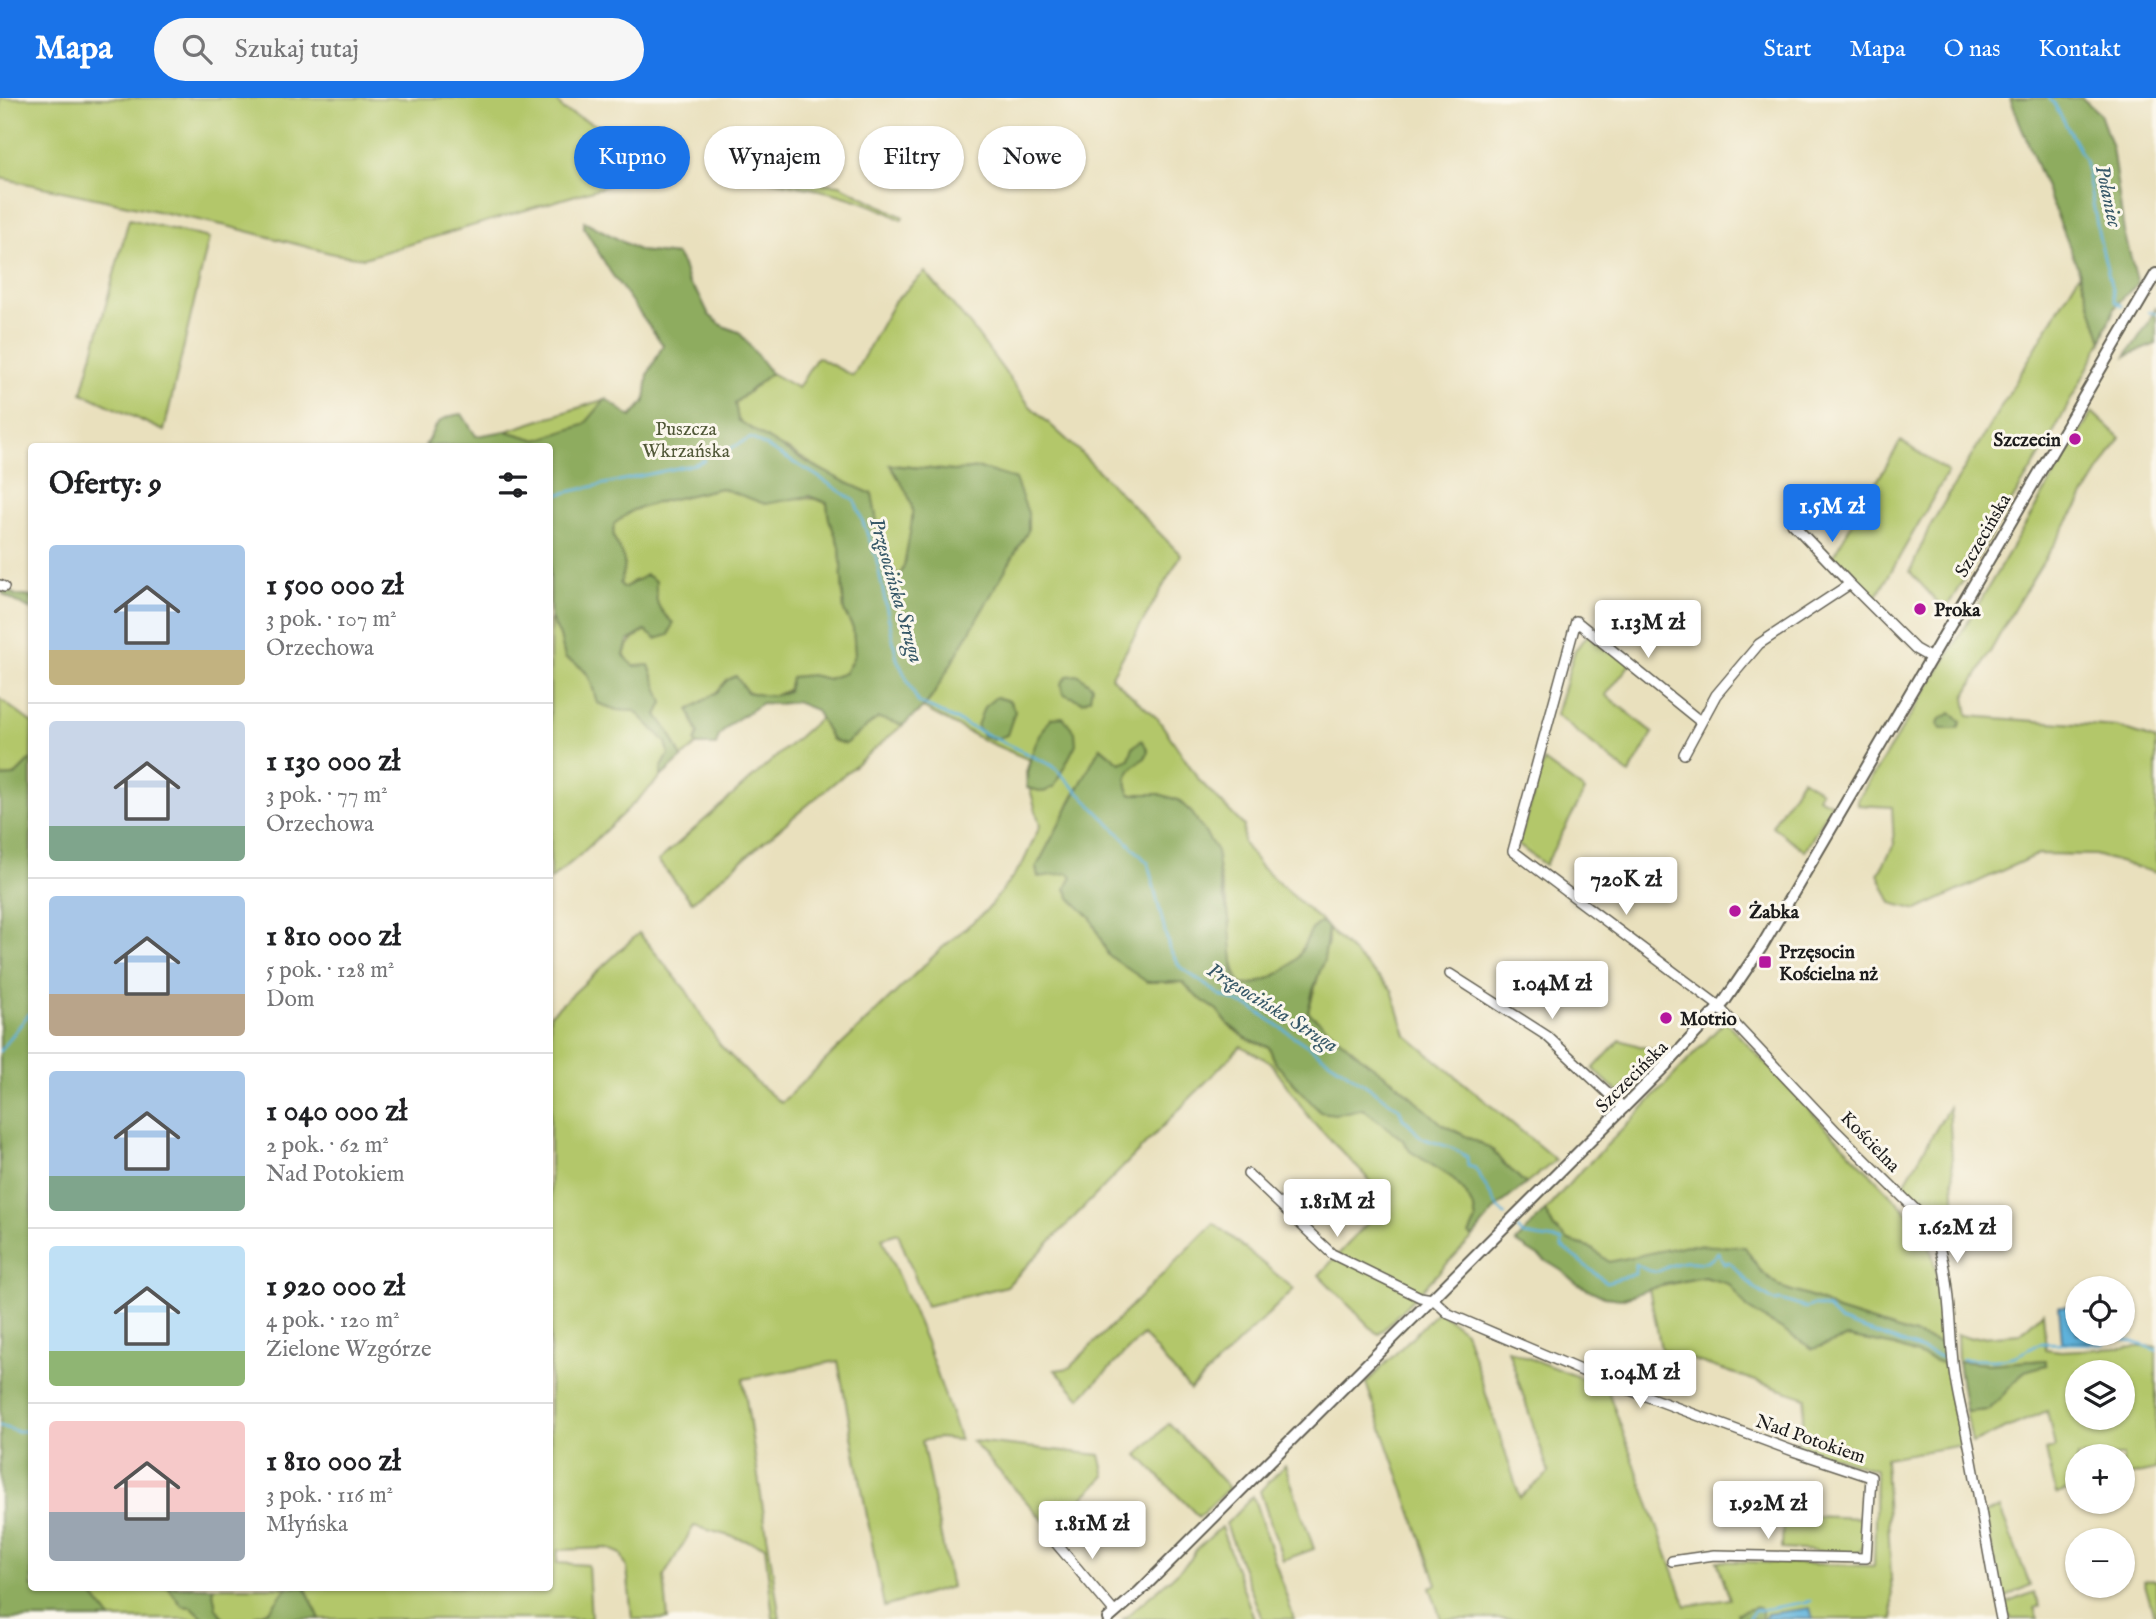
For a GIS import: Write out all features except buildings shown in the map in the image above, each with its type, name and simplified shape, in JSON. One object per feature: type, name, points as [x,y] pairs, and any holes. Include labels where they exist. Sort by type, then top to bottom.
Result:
[{"type":"street","name":"Szczecińska","points":[[1112,1616],[1624,1108],[1719,1007],[1762,946],[2156,274]]},
{"type":"street","points":[[1792,523],[1915,649],[1931,657]]},
{"type":"street","points":[[1684,754],[1716,695],[1759,643],[1850,584]]},
{"type":"street","name":"Kościelna","points":[[1701,722],[1576,621],[1513,851],[1719,1007],[1934,1231],[1939,1243],[1959,1403],[2001,1619]]},
{"type":"street","points":[[1450,974],[1547,1036],[1624,1108]]},
{"type":"street","name":"Nad Potokiem","points":[[1248,1174],[1332,1254],[1420,1297],[1433,1299],[1449,1314],[1608,1382],[1814,1459],[1871,1477],[1866,1558],[1714,1555],[1672,1561]]},
{"type":"street","points":[[1044,1529],[1112,1616]]},
{"type":"green space","points":[[0,98],[556,98],[563,110],[599,126],[574,126],[574,189],[596,189],[364,258],[334,254],[227,226],[0,178]]},
{"type":"green space","points":[[2010,98],[2082,98],[2100,114],[2112,147],[2124,232],[2138,284],[2115,309],[2102,341],[2080,273]]},
{"type":"green space","points":[[845,188],[903,217],[901,220],[865,203],[811,189]]},
{"type":"green space","points":[[129,219],[209,238],[164,431],[82,393]]},
{"type":"green space","name":"Puszcza Wkrzańska","points":[[584,221],[640,251],[677,255],[688,282],[700,296],[709,315],[723,326],[739,332],[771,373],[735,403],[738,420],[803,460],[872,494],[884,550],[893,570],[899,576],[905,560],[912,512],[909,497],[890,465],[953,471],[980,468],[1015,479],[1028,513],[1028,531],[932,697],[903,725],[878,718],[845,744],[832,740],[816,710],[796,702],[762,703],[730,724],[719,736],[716,745],[696,745],[698,733],[689,710],[717,692],[727,680],[736,676],[747,692],[778,695],[788,691],[791,677],[811,675],[828,679],[845,673],[855,654],[853,628],[844,611],[840,547],[829,519],[827,503],[809,496],[765,504],[721,488],[633,510],[614,524],[615,541],[624,561],[620,584],[624,588],[646,575],[656,581],[658,605],[673,623],[669,635],[656,639],[645,631],[628,641],[624,655],[633,666],[649,665],[663,703],[657,715],[682,758],[661,777],[661,769],[669,754],[666,742],[635,711],[617,710],[597,703],[585,671],[565,658],[560,636],[553,623],[553,443],[427,443],[438,423],[454,415],[462,414],[476,436],[506,431],[537,440],[584,425],[606,399],[631,417],[645,401],[648,374],[663,345],[611,273],[584,228]]},
{"type":"green space","points":[[925,272],[971,326],[1030,406],[1078,450],[1181,555],[1111,677],[1158,719],[1200,781],[1244,826],[1243,843],[1261,867],[1322,922],[1313,928],[1298,957],[1287,968],[1263,981],[1241,984],[1234,965],[1228,910],[1219,868],[1159,794],[1130,794],[1127,788],[1129,773],[1145,758],[1148,750],[1133,747],[1129,759],[1120,763],[1101,747],[1069,872],[1072,877],[1066,889],[1071,899],[1166,983],[1183,982],[1196,996],[1217,1010],[1229,1026],[1246,1038],[1269,1047],[1276,1064],[1335,1114],[1363,1109],[1402,1139],[1410,1151],[1451,1177],[1465,1192],[1474,1209],[1476,1220],[1469,1235],[1473,1237],[1379,1334],[1375,1332],[1319,1275],[1389,1200],[1312,1121],[1270,1062],[1241,1046],[1007,1286],[926,1306],[898,1233],[882,1238],[926,1342],[960,1440],[938,1438],[922,1441],[951,1587],[884,1607],[838,1361],[743,1379],[780,1619],[773,1619],[765,1546],[694,1526],[664,1576],[668,1619],[632,1619],[627,1568],[621,1554],[608,1548],[558,1550],[557,1563],[588,1565],[591,1619],[320,1619],[307,1591],[553,1591],[553,1012],[639,933],[686,990],[720,1045],[781,1103],[942,948],[988,909],[1023,863],[1040,826],[1030,789],[1027,788],[1026,772],[1030,760],[985,741],[923,708],[932,697],[980,468],[953,471],[891,465],[913,506],[911,538],[900,576],[884,551],[872,494],[839,480],[738,420],[735,403],[771,373],[798,388],[817,357],[853,376],[894,302]]},
{"type":"green space","points":[[2080,273],[2102,341],[2050,439],[1945,610],[1910,572],[1929,528]]},
{"type":"green space","points":[[2156,306],[2156,344],[2126,356],[2149,322]]},
{"type":"green space","points":[[606,399],[600,412],[584,425],[537,440],[506,431]]},
{"type":"green space","points":[[2092,412],[2120,438],[2014,609],[1965,697],[1968,716],[2117,727],[2156,740],[2156,873],[2095,855],[2038,854],[1917,910],[1891,903],[1878,874],[1894,845],[1892,807],[1858,805],[1858,799],[1947,657]]},
{"type":"green space","points":[[1901,441],[1948,472],[1873,603],[1831,559]]},
{"type":"green space","points":[[721,488],[827,503],[829,519],[840,547],[844,611],[853,628],[855,654],[845,673],[828,679],[811,675],[788,690],[770,696],[752,693],[727,680],[717,692],[689,710],[698,734],[696,745],[682,758],[657,715],[663,703],[649,666],[633,666],[624,655],[627,647],[643,632],[673,623],[659,610],[655,598],[635,580],[624,588],[620,584],[625,564],[612,538],[614,523],[633,510]]},
{"type":"green space","points":[[1,588],[16,595],[28,597],[28,608],[4,595]]},
{"type":"green space","points":[[553,623],[560,636],[565,658],[585,671],[597,703],[617,710],[635,711],[666,742],[669,754],[661,769],[661,777],[553,878]]},
{"type":"green space","points":[[1592,630],[1631,663],[1606,695],[1653,733],[1629,774],[1556,715],[1575,650]]},
{"type":"green space","points":[[1079,675],[1092,686],[1090,698],[1083,702],[1064,694],[1061,684],[1067,676]]},
{"type":"green space","points":[[996,697],[1010,701],[1015,711],[1007,735],[993,740],[983,736],[977,726],[984,707]]},
{"type":"green space","points":[[0,699],[28,720],[28,762],[14,776],[0,777]]},
{"type":"green space","points":[[1951,713],[1961,722],[1958,729],[1941,729],[1939,720]]},
{"type":"green space","points":[[878,717],[903,725],[692,902],[658,861],[820,718],[832,740],[844,744]]},
{"type":"green space","points":[[1063,717],[1075,732],[1076,744],[1054,787],[1044,792],[1027,788],[1028,769],[1036,743],[1051,718]]},
{"type":"green space","points":[[1142,740],[1148,750],[1145,758],[1129,773],[1127,788],[1130,794],[1159,794],[1178,800],[1192,813],[1217,851],[1219,879],[1229,918],[1234,973],[1241,984],[1263,981],[1287,968],[1298,957],[1313,928],[1322,922],[1328,929],[1324,960],[1308,1012],[1443,1125],[1492,1149],[1526,1184],[1496,1208],[1473,1237],[1469,1235],[1476,1220],[1474,1209],[1465,1192],[1451,1177],[1410,1151],[1402,1139],[1363,1109],[1335,1114],[1320,1112],[1276,1064],[1269,1047],[1246,1038],[1183,982],[1147,982],[1108,955],[1091,918],[1071,899],[1066,888],[1072,877],[1069,873],[1038,877],[1036,868],[1100,747],[1120,763],[1129,759],[1133,747]]},
{"type":"green space","points":[[1544,761],[1585,791],[1545,865],[1518,845]]},
{"type":"green space","points":[[28,762],[28,1591],[89,1591],[111,1619],[0,1619],[0,777],[14,776]]},
{"type":"green space","points":[[1802,779],[1821,791],[1818,797],[1832,804],[1805,851],[1772,826]]},
{"type":"green space","points":[[1328,929],[1392,990],[1406,1035],[1556,1160],[1526,1184],[1492,1149],[1443,1125],[1308,1012],[1328,942]]},
{"type":"green space","points":[[1725,1021],[1927,1233],[1937,1275],[1943,1344],[1835,1310],[1819,1300],[1780,1287],[1760,1270],[1744,1247],[1609,1262],[1589,1247],[1569,1241],[1554,1228],[1545,1211]]},
{"type":"green space","points":[[1620,1040],[1659,1052],[1619,1093],[1593,1069]]},
{"type":"green space","points":[[1949,1107],[1955,1212],[1932,1208],[1901,1189]]},
{"type":"green space","points":[[1545,1211],[1554,1228],[1569,1241],[1589,1247],[1609,1262],[1687,1245],[1745,1247],[1760,1270],[1780,1287],[1819,1300],[1835,1310],[1943,1344],[1947,1365],[1895,1346],[1848,1337],[1813,1349],[1747,1308],[1729,1284],[1704,1277],[1662,1285],[1621,1299],[1604,1297],[1577,1284],[1562,1271],[1516,1242]]},
{"type":"green space","points":[[1214,1223],[1294,1289],[1190,1390],[1143,1335],[1080,1398],[1055,1370],[1069,1368]]},
{"type":"green space","points":[[1704,1277],[1729,1284],[1747,1308],[1813,1349],[1848,1337],[1895,1346],[1947,1365],[1963,1445],[1885,1458],[1893,1619],[1441,1619],[1430,1587],[1437,1584],[1366,1383],[1438,1311],[1465,1331],[1520,1497],[1549,1473],[1508,1350],[1607,1388],[1686,1606],[1730,1599],[1717,1561],[1874,1566],[1876,1470],[1798,1445],[1806,1398],[1661,1349],[1649,1289]]},
{"type":"green space","points":[[2043,1312],[2046,1349],[2061,1351],[2156,1346],[2156,1470],[2135,1474],[2135,1444],[2065,1444],[2065,1491],[2056,1494],[2046,1450],[2055,1447],[2047,1411],[1972,1443],[1966,1412],[1989,1410],[2025,1370],[2046,1365],[2046,1360],[1988,1364],[1958,1361],[1957,1334],[1968,1338],[2020,1334]]},
{"type":"green space","points":[[2046,1360],[2046,1365],[2025,1371],[1989,1410],[1966,1412],[1958,1361],[1988,1364]]},
{"type":"green space","points":[[1169,1423],[1229,1488],[1199,1517],[1138,1455]]},
{"type":"green space","points":[[972,1441],[1100,1455],[1105,1476],[1051,1529]]},
{"type":"green space","points":[[1285,1465],[1314,1549],[1283,1560],[1260,1491]]},
{"type":"green space","points":[[1253,1496],[1294,1619],[1262,1619],[1226,1524]]},
{"type":"green space","points":[[2000,1509],[2030,1585],[2005,1598],[2001,1597],[1985,1512]]},
{"type":"green space","points":[[1783,1515],[1864,1518],[1864,1547],[1858,1553],[1782,1549]]},
{"type":"green space","points":[[1221,1527],[1254,1619],[1123,1619],[1169,1580]]},
{"type":"green space","points":[[2156,1580],[2156,1619],[2155,1619],[2144,1581]]},
{"type":"green space","points":[[89,1591],[171,1591],[182,1606],[192,1607],[205,1619],[111,1619]]},
{"type":"green space","points":[[171,1591],[213,1591],[216,1608],[224,1619],[205,1619],[192,1607],[182,1606]]},
{"type":"green space","points":[[213,1591],[284,1591],[270,1610],[255,1615],[253,1619],[224,1619],[216,1608]]},
{"type":"green space","points":[[284,1591],[307,1591],[320,1619],[253,1619],[270,1610]]},
{"type":"green space","points":[[2034,1592],[2040,1606],[2034,1608],[2038,1619],[2011,1619],[2006,1616],[2003,1608],[2007,1603]]},
{"type":"green space","points":[[1757,1607],[1762,1610],[1762,1619],[1738,1619],[1737,1613]]},
{"type":"water","points":[[2059,1306],[2065,1306],[2065,1342],[2062,1342]]},
{"type":"water","points":[[1810,1608],[1813,1619],[1764,1619],[1767,1614]]},
{"type":"waterway","name":"Połaniec","points":[[2048,98],[2054,103],[2085,160],[2099,236],[2115,301],[2122,306]]},
{"type":"waterway","name":"Połaniec","points":[[2149,312],[2156,313]]},
{"type":"waterway","name":"Przęsocińska Struga","points":[[715,456],[751,438],[855,501],[876,557],[897,659],[918,702],[1053,766],[1148,863],[1169,948],[1180,967],[1220,995],[1252,1008],[1399,1108],[1403,1119],[1421,1137],[1462,1153],[1467,1157],[1468,1166],[1475,1168],[1498,1208],[1505,1215]]},
{"type":"waterway","name":"Przęsocińska Struga","points":[[553,495],[705,460]]},
{"type":"waterway","name":"Przęsocińska Struga","points":[[0,1051],[28,1015]]},
{"type":"waterway","name":"Przęsocińska Struga","points":[[1518,1229],[1523,1235],[1562,1241],[1562,1247],[1606,1282],[1635,1274],[1635,1264],[1656,1271],[1683,1262],[1709,1261],[1718,1252],[1724,1264],[1729,1262],[1754,1288],[1774,1301],[1781,1300],[1806,1308],[1813,1305],[1828,1309],[1840,1321],[1944,1358]]},
{"type":"waterway","name":"Przęsocińska Struga","points":[[1962,1359],[1995,1360],[2016,1356],[2040,1343],[2103,1344],[2111,1334],[2156,1350]]},
{"type":"waterway","points":[[0,1426],[16,1431],[28,1431]]},
{"type":"waterway","points":[[1748,1619],[1754,1611],[1811,1601]]},
{"type":"place","name":"Szczecin","points":[[2075,439]]},
{"type":"place","name":"Proka","points":[[1920,609]]},
{"type":"place","name":"Żabka","points":[[1735,911]]},
{"type":"place","name":"Przęsocin Kościelna nż","points":[[1765,962]]},
{"type":"place","name":"Motrio","points":[[1666,1018]]}]
